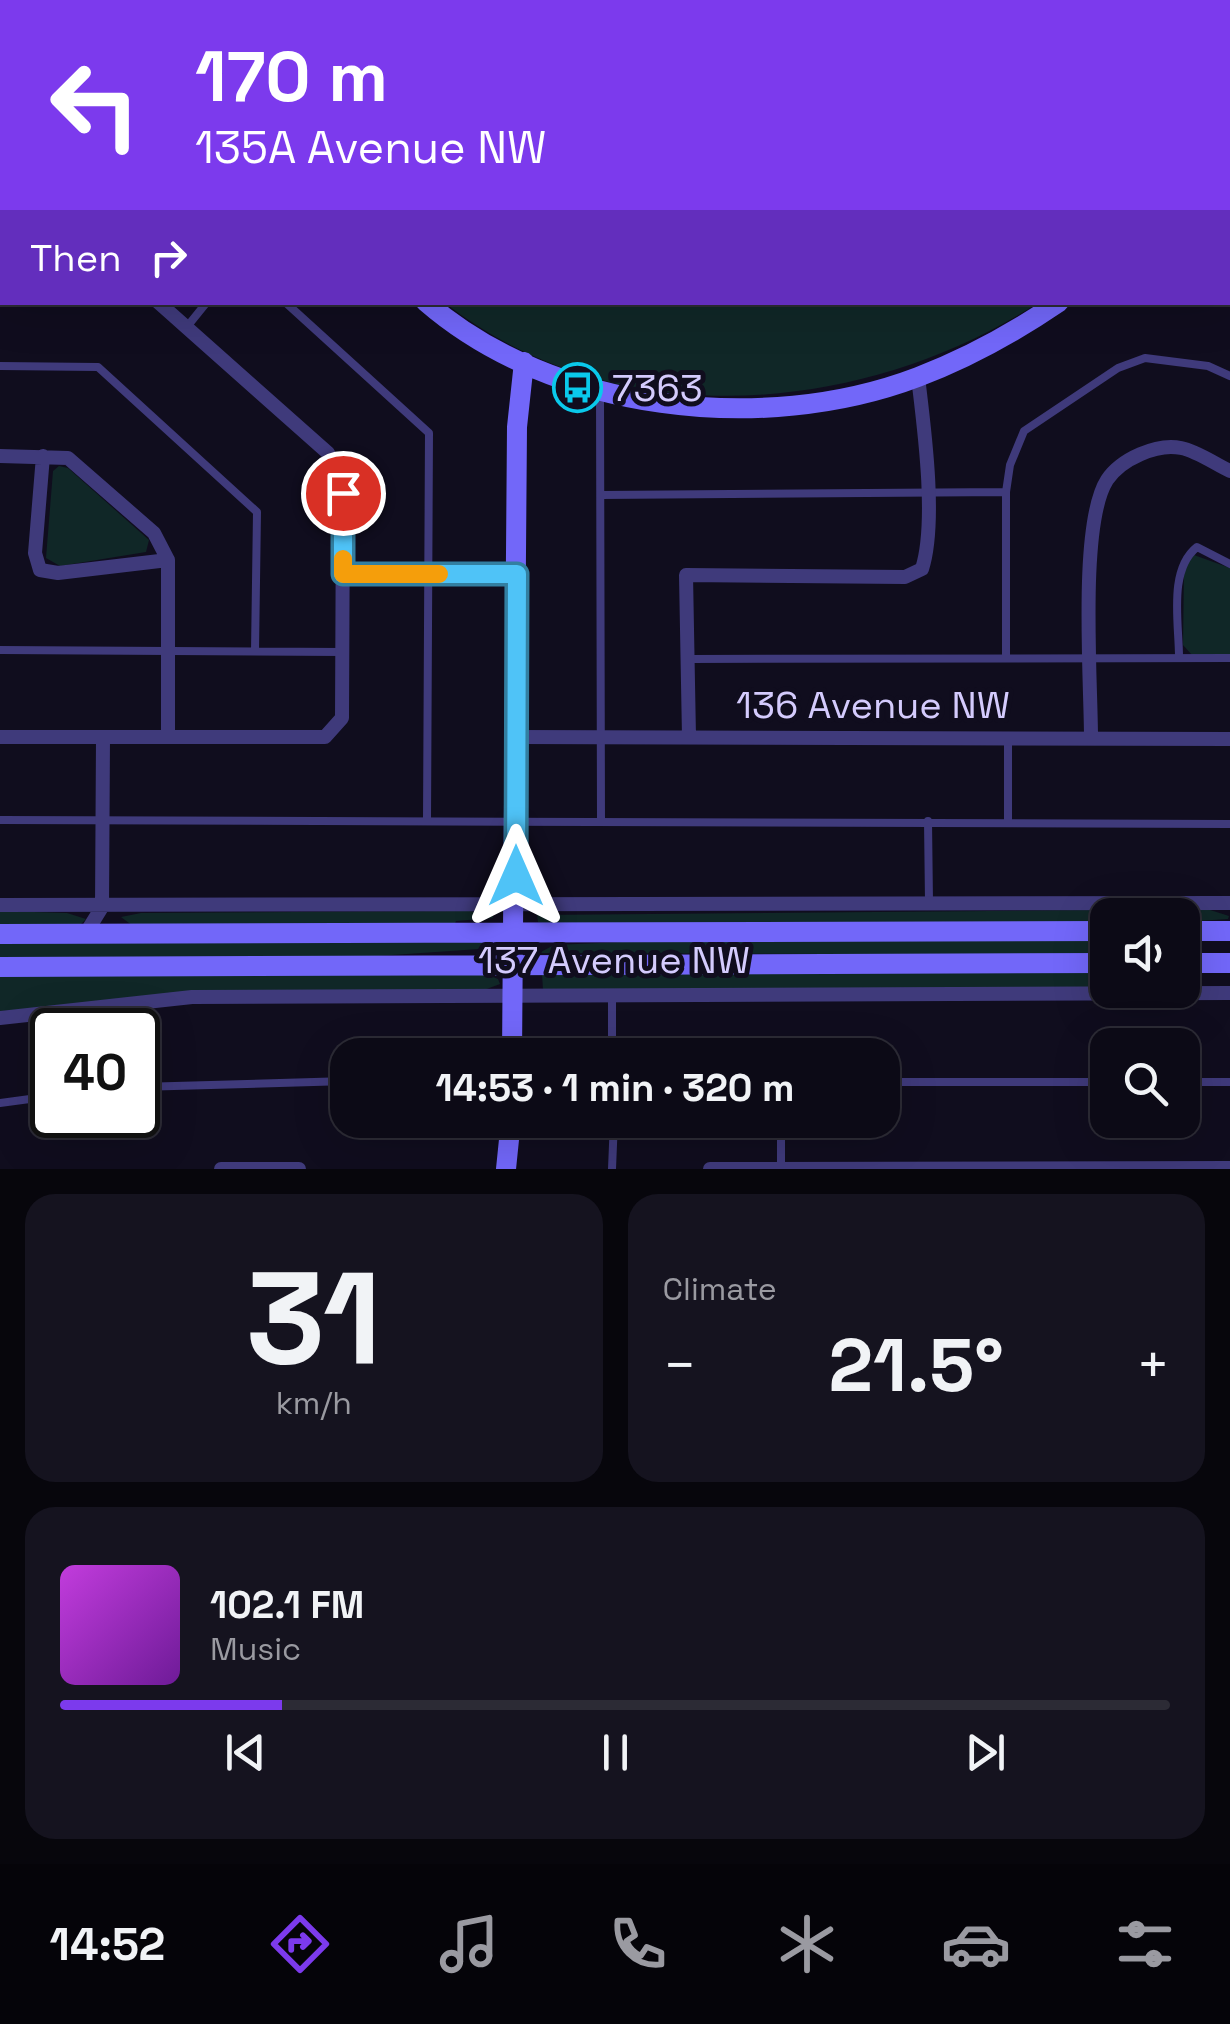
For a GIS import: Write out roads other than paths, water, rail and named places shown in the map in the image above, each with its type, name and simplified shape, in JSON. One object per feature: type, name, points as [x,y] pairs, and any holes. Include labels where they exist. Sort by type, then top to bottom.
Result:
[{"type":"main road","points":[[430,305],[464,330],[524,362],[600,390],[673,404],[772,406],[838,397],[918,377],[1013,333],[1055,305]]},
{"type":"main road","points":[[512,1038],[517,426],[524,362]]},
{"type":"main road","name":"137 Avenue NW","points":[[0,934],[1090,931]]},
{"type":"main road","points":[[1200,931],[1230,931]]},
{"type":"main road","points":[[1200,963],[1230,963]]},
{"type":"main road","name":"137 Avenue NW","points":[[0,967],[1090,964]]},
{"type":"main road","points":[[506,1169],[509,1138]]},
{"type":"street","points":[[0,738],[325,738],[342,718],[343,493],[328,453],[161,305]]},
{"type":"street","points":[[688,737],[686,575],[905,576],[922,569],[928,552],[918,377]]},
{"type":"street","points":[[1091,738],[1092,522],[1107,480],[1134,457],[1157,449],[1182,448],[1230,471]]},
{"type":"street","points":[[0,456],[68,458],[154,533],[168,560],[168,737]]},
{"type":"street","points":[[43,456],[35,553],[40,570],[58,573],[168,560]]},
{"type":"street","points":[[343,574],[517,574]]},
{"type":"street","name":"136 Avenue NW","points":[[517,737],[1230,739]]},
{"type":"street","points":[[86,933],[102,907],[103,738]]},
{"type":"street","name":"137 Avenue NW","points":[[0,905],[1230,903]]},
{"type":"street","points":[[102,907],[126,933]]},
{"type":"street","name":"137 Avenue NW","points":[[0,1018],[192,997],[1230,993]]},
{"type":"street","points":[[712,1168],[1230,1168]]},
{"type":"street","points":[[221,1169],[299,1169]]},
{"type":"lane","points":[[186,328],[204,305]]},
{"type":"lane","points":[[289,305],[429,433],[427,821]]},
{"type":"lane","points":[[1006,657],[1006,492],[1010,465],[1024,431],[1118,368],[1145,358],[1175,359],[1208,366],[1230,376]]},
{"type":"lane","points":[[0,366],[98,367],[258,512],[256,651]]},
{"type":"lane","points":[[600,390],[600,820]]},
{"type":"lane","points":[[601,495],[1006,492]]},
{"type":"lane","points":[[1179,657],[1179,572],[1185,556],[1197,547],[1230,564]]},
{"type":"lane","points":[[0,650],[344,652]]},
{"type":"lane","points":[[688,659],[1230,658]]},
{"type":"lane","points":[[1008,738],[1008,822]]},
{"type":"lane","points":[[0,820],[1230,824]]},
{"type":"lane","points":[[928,821],[929,902]]},
{"type":"lane","points":[[612,996],[612,1038]]},
{"type":"lane","points":[[160,1086],[330,1082]]},
{"type":"lane","points":[[900,1082],[1090,1082]]},
{"type":"lane","points":[[1200,1082],[1230,1082]]},
{"type":"lane","points":[[0,1102],[30,1099]]},
{"type":"lane","points":[[612,1169],[613,1138]]},
{"type":"lane","points":[[781,1138],[781,1168]]},
{"type":"place","name":"7363","points":[[577,388]]}]
